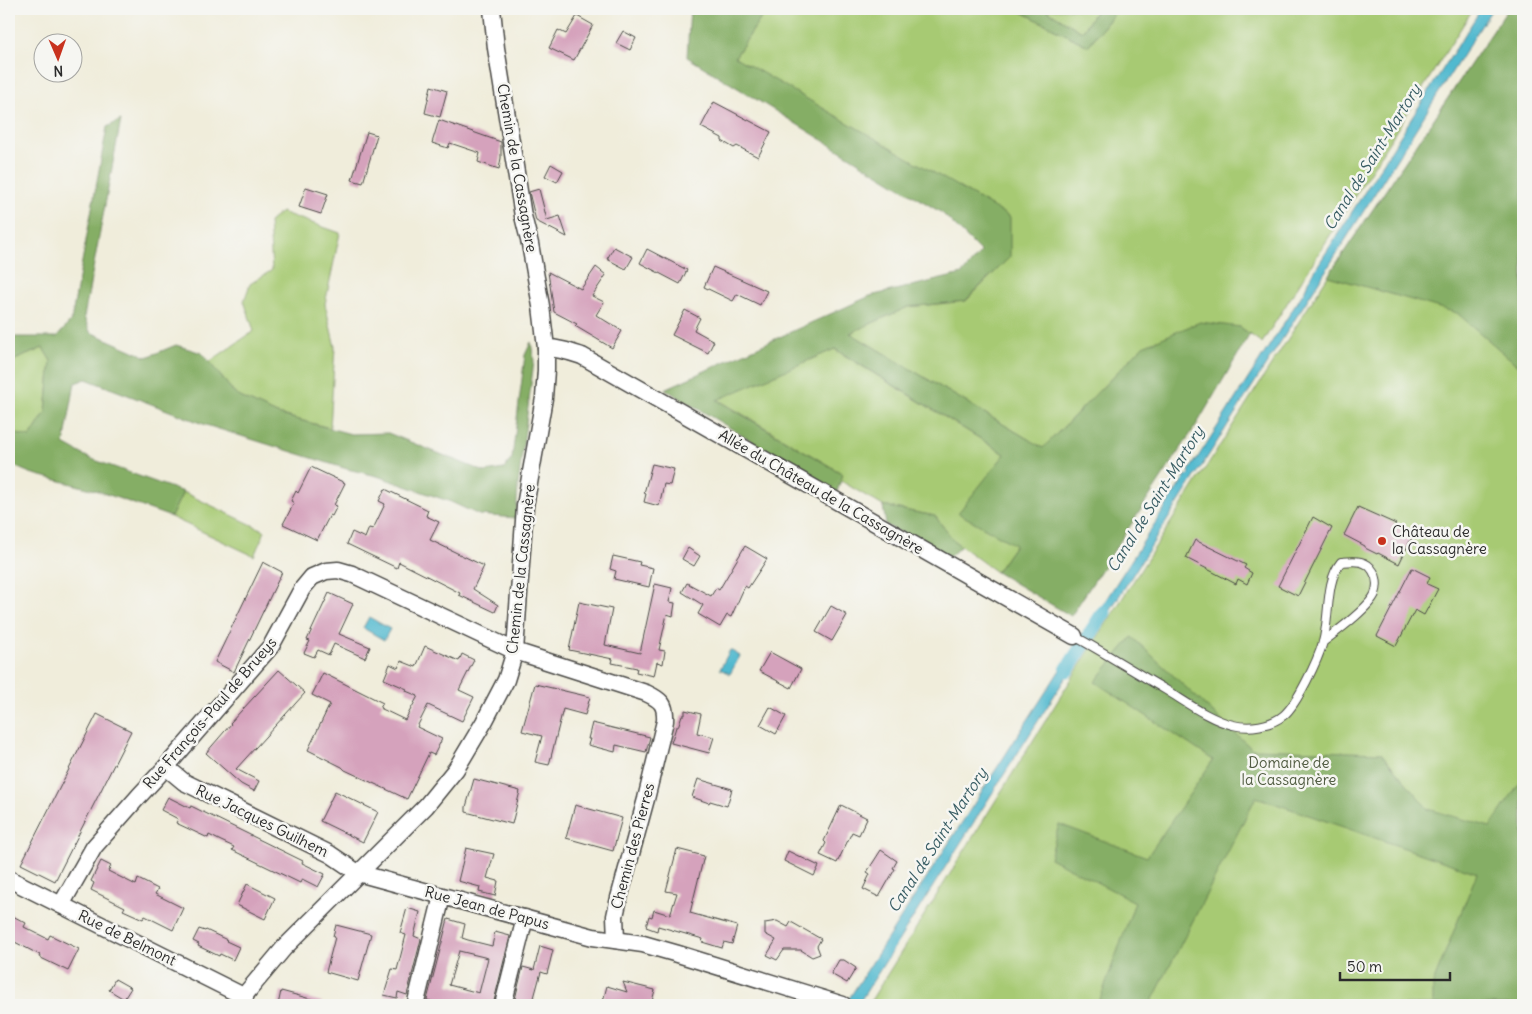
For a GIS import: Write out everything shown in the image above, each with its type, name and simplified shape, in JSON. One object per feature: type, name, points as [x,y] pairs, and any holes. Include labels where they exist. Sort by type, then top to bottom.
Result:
[{"type":"street","name":"Chemin de la Cassagnère","points":[[242,1001],[284,948],[426,806],[456,769],[506,680],[516,651],[525,506],[544,398],[546,348],[541,306],[496,48],[492,9]]},
{"type":"street","name":"Allée du Château de la Cassagnère","points":[[546,348],[569,351],[582,356],[1074,636]]},
{"type":"street","name":"Rue François-Paul de Brueys","points":[[61,905],[94,848],[271,646],[302,589],[312,577],[326,571],[338,570],[352,574],[516,651]]},
{"type":"street","name":"Chemin des Pierres","points":[[516,651],[646,693],[661,702],[665,709],[665,721],[615,916],[616,940]]},
{"type":"street","name":"Rue Jacques Guilhem","points":[[166,767],[184,782],[330,854],[358,873]]},
{"type":"street","name":"Rue Jean de Papus","points":[[358,873],[593,937],[616,940]]},
{"type":"street","name":"Rue de Belmont","points":[[9,880],[61,905],[242,1001]]},
{"type":"street","points":[[416,1002],[442,896]]},
{"type":"street","points":[[503,1005],[525,918]]},
{"type":"street","points":[[616,940],[636,942],[678,954],[843,1005]]},
{"type":"lane","points":[[1355,560],[1367,563],[1374,572],[1377,581],[1375,594],[1360,611],[1323,642],[1335,569],[1342,562],[1355,560]]},
{"type":"lane","name":"Allée du Château de la Cassagnère","points":[[1074,636],[1206,714],[1233,725],[1255,726],[1270,723],[1284,715],[1300,693],[1323,642]]},
{"type":"green space","points":[[690,9],[767,9],[735,57],[1010,217],[1010,257],[965,301],[908,307],[850,333],[1043,448],[1143,346],[1200,322],[1240,327],[1250,334],[1197,424],[1071,616],[996,572],[1015,545],[958,513],[1005,454],[835,349],[717,400],[843,474],[837,492],[665,389],[870,296],[962,274],[981,252],[942,213],[687,57]]},
{"type":"green space","points":[[767,9],[1016,9],[1088,46],[1118,9],[1473,9],[1262,343],[1240,327],[1143,346],[1043,448],[850,333],[908,307],[966,301],[1010,257],[735,57]]},
{"type":"green space","points":[[1016,9],[1045,9],[1082,32],[1097,9],[1118,9],[1088,46]]},
{"type":"green space","points":[[1045,9],[1097,9],[1082,32]]},
{"type":"green space","name":"Domaine de la Cassagnère","points":[[1508,9],[1523,9],[1523,1005],[878,1005],[870,1002],[1092,646],[1328,276]]},
{"type":"green space","points":[[1508,9],[1523,9],[1523,370],[1457,313],[1328,276]]},
{"type":"green space","points":[[121,120],[84,317],[90,332],[147,357],[176,345],[202,353],[236,395],[277,414],[351,434],[388,433],[485,472],[504,469],[512,458],[525,355],[531,342],[534,361],[518,485],[516,518],[479,515],[451,502],[377,476],[347,469],[206,425],[86,379],[75,383],[64,444],[89,458],[183,492],[171,517],[95,490],[30,473],[9,464],[9,432],[30,437],[46,412],[51,361],[43,348],[17,359],[9,365],[9,337],[57,337],[71,321],[107,127]]},
{"type":"green space","points":[[281,212],[340,233],[325,304],[335,347],[330,428],[277,414],[236,395],[209,362],[254,331],[244,301],[250,284],[272,270],[269,222]]},
{"type":"green space","points":[[43,348],[51,361],[46,412],[30,437],[9,432],[9,365],[17,359]]},
{"type":"green space","points":[[834,349],[1005,454],[1015,545],[996,572],[954,541],[935,516],[883,506],[841,481],[843,474],[717,399]]},
{"type":"green space","points":[[183,492],[265,531],[254,556],[171,517]]},
{"type":"green space","points":[[883,506],[935,516],[954,541],[961,546],[949,557],[886,525]]},
{"type":"green space","points":[[1132,637],[1252,749],[1381,753],[1428,809],[1490,827],[1523,778],[1523,1005],[1433,1005],[1433,983],[1477,873],[1256,797],[1150,1005],[1098,1005],[1135,902],[1050,858],[1059,824],[1147,857],[1213,760],[1095,682]]},
{"type":"water","points":[[1481,9],[1492,9],[1097,631],[1089,626],[1186,475],[1188,476],[1190,473],[1189,471],[1305,290],[1308,281]]},
{"type":"water","points":[[369,617],[390,629],[384,640],[363,628]]},
{"type":"water","points":[[730,650],[740,656],[730,674],[720,669]]},
{"type":"water","points":[[1072,651],[1080,655],[859,1003],[848,1000]]},
{"type":"building","points":[[577,16],[593,25],[574,60],[549,48],[558,30],[566,34]]},
{"type":"building","points":[[623,31],[636,38],[630,50],[616,43]]},
{"type":"building","points":[[431,86],[447,91],[440,117],[425,113]]},
{"type":"building","points":[[714,102],[771,132],[758,157],[737,146],[734,148],[722,141],[722,138],[701,127]]},
{"type":"building","points":[[439,120],[501,142],[499,169],[478,162],[480,153],[450,143],[448,148],[432,143]]},
{"type":"building","points":[[367,132],[377,135],[363,183],[352,180]]},
{"type":"building","points":[[551,164],[563,171],[557,182],[545,176]]},
{"type":"building","points":[[306,187],[328,194],[321,214],[299,207]]},
{"type":"building","points":[[539,189],[547,220],[560,216],[567,237],[536,221],[529,192]]},
{"type":"building","points":[[614,247],[633,257],[626,269],[607,259]]},
{"type":"building","points":[[647,249],[687,270],[680,284],[640,263]]},
{"type":"building","points":[[596,267],[606,275],[592,296],[604,302],[596,315],[622,331],[612,348],[575,326],[577,324],[554,312],[548,272],[581,289]]},
{"type":"building","points":[[713,267],[767,291],[760,305],[737,294],[733,301],[704,287]]},
{"type":"building","points":[[685,310],[700,318],[694,330],[714,341],[708,353],[672,335]]},
{"type":"building","points":[[652,464],[674,469],[670,485],[664,484],[659,506],[644,502],[646,494],[644,493]]},
{"type":"building","points":[[311,467],[345,483],[334,505],[337,506],[317,540],[283,524],[294,503],[291,501],[296,491],[298,493]]},
{"type":"building","points":[[385,489],[428,510],[426,516],[439,522],[430,540],[484,566],[473,589],[498,605],[495,612],[459,595],[460,593],[399,562],[397,568],[347,544],[352,532],[365,538],[369,528],[373,529],[385,504],[379,501]]},
{"type":"building","name":"Château de la Cassagnère","points":[[1358,507],[1396,524],[1413,535],[1399,564],[1365,548],[1365,546],[1344,535]]},
{"type":"building","points":[[1313,517],[1332,528],[1298,596],[1278,586]]},
{"type":"building","points":[[1195,540],[1246,565],[1244,568],[1252,573],[1247,584],[1238,579],[1236,584],[1186,558]]},
{"type":"building","points":[[745,546],[767,559],[748,588],[745,586],[731,617],[727,615],[720,627],[698,614],[703,605],[682,592],[687,583],[711,596],[716,588],[719,590]]},
{"type":"building","points":[[688,548],[700,556],[694,566],[682,559]]},
{"type":"building","points":[[613,556],[640,562],[639,565],[653,568],[649,587],[614,579],[616,571],[610,569]]},
{"type":"building","points":[[263,562],[282,572],[234,672],[215,662]]},
{"type":"building","points":[[1412,568],[1430,577],[1427,584],[1438,589],[1424,615],[1415,610],[1396,646],[1377,636]]},
{"type":"building","points":[[655,584],[672,588],[669,602],[675,603],[673,616],[667,614],[659,650],[665,651],[663,664],[657,662],[654,676],[636,672],[637,668],[612,663],[613,659],[569,650],[579,602],[612,609],[605,645],[640,653]]},
{"type":"building","points":[[329,593],[353,604],[339,634],[370,647],[365,658],[334,644],[329,655],[318,650],[314,657],[304,653],[310,641],[307,640]]},
{"type":"building","points":[[831,606],[847,615],[832,641],[816,632]]},
{"type":"building","points":[[425,646],[459,661],[462,654],[474,660],[459,690],[474,697],[462,721],[428,705],[417,727],[442,739],[434,755],[429,753],[407,799],[345,770],[308,750],[330,704],[312,695],[323,673],[383,703],[380,708],[405,720],[418,696],[384,679],[390,664],[398,668],[401,661],[416,667]]},
{"type":"building","points":[[770,652],[801,669],[791,688],[759,671]]},
{"type":"building","points":[[279,670],[305,693],[236,769],[259,781],[254,791],[241,784],[206,753],[230,723]]},
{"type":"building","points":[[535,684],[590,697],[585,715],[563,709],[549,765],[535,762],[542,736],[522,731]]},
{"type":"building","points":[[770,707],[786,716],[776,734],[760,725]]},
{"type":"building","points":[[685,710],[701,714],[697,733],[714,737],[709,753],[671,743],[682,715],[685,715]]},
{"type":"building","points":[[97,714],[131,731],[55,881],[21,864]]},
{"type":"building","points":[[592,723],[650,737],[646,752],[616,745],[615,752],[588,745]]},
{"type":"building","points":[[474,779],[520,791],[512,824],[466,812]]},
{"type":"building","points":[[698,779],[732,789],[727,806],[710,801],[709,803],[692,797]]},
{"type":"building","points":[[335,791],[378,812],[363,842],[320,821]]},
{"type":"building","points":[[168,797],[190,808],[191,806],[303,861],[302,863],[325,874],[318,887],[302,879],[300,883],[232,850],[234,847],[209,835],[208,838],[176,823],[178,819],[161,810]]},
{"type":"building","points":[[575,805],[622,818],[613,851],[566,838]]},
{"type":"building","points":[[841,805],[867,818],[859,835],[852,832],[837,863],[820,855],[826,843],[824,841]]},
{"type":"building","points":[[466,848],[494,854],[487,878],[498,881],[495,896],[479,892],[480,887],[458,881]]},
{"type":"building","points":[[677,849],[704,856],[690,913],[737,926],[732,944],[724,942],[722,948],[702,942],[703,939],[658,926],[657,931],[646,927],[649,916],[652,917],[654,910],[670,915],[677,893],[666,891]]},
{"type":"building","points":[[881,850],[897,861],[893,868],[895,869],[879,897],[863,889],[870,874],[867,872]]},
{"type":"building","points":[[788,851],[819,866],[814,876],[784,861]]},
{"type":"building","points":[[101,861],[111,866],[108,871],[136,885],[138,879],[158,889],[155,894],[183,908],[173,930],[145,916],[143,919],[123,910],[125,907],[91,890],[94,883],[91,881]]},
{"type":"building","points":[[247,884],[275,898],[265,919],[237,905]]},
{"type":"building","points":[[407,908],[420,912],[414,936],[421,939],[407,995],[398,992],[397,998],[384,995],[392,969],[397,970],[406,935],[400,933]]},
{"type":"building","points":[[9,914],[26,923],[24,927],[48,939],[50,935],[79,949],[68,971],[39,957],[40,955],[9,939]]},
{"type":"building","points":[[448,919],[465,924],[462,938],[468,940],[492,946],[495,932],[510,936],[493,1005],[436,1005],[437,1003],[427,1000]],"holes":[[[459,951],[488,958],[479,993],[449,985]]]},
{"type":"building","points":[[777,921],[788,927],[791,922],[821,939],[817,946],[820,954],[812,957],[801,950],[784,950],[777,960],[767,955],[776,940],[765,934],[765,923]]},
{"type":"building","points":[[336,925],[371,934],[358,981],[326,972],[335,937],[333,936]]},
{"type":"building","points":[[199,929],[206,930],[239,947],[233,960],[198,946],[199,944],[193,941]]},
{"type":"building","points":[[540,946],[553,950],[547,974],[541,972],[532,1005],[514,1003],[523,967],[534,970]]},
{"type":"building","points":[[839,960],[844,960],[856,968],[847,983],[831,974]]},
{"type":"building","points":[[115,979],[131,988],[124,999],[109,990]]},
{"type":"building","points":[[623,982],[655,990],[651,1005],[602,1005],[607,986],[627,992]]},
{"type":"building","points":[[281,991],[322,1002],[321,1005],[278,1005]]},
{"type":"waterway","name":"Canal de Saint-Martory","points":[[1067,670],[1104,612]]},
{"type":"place","name":"Château de la Cassagnère","points":[[1382,541]]}]
